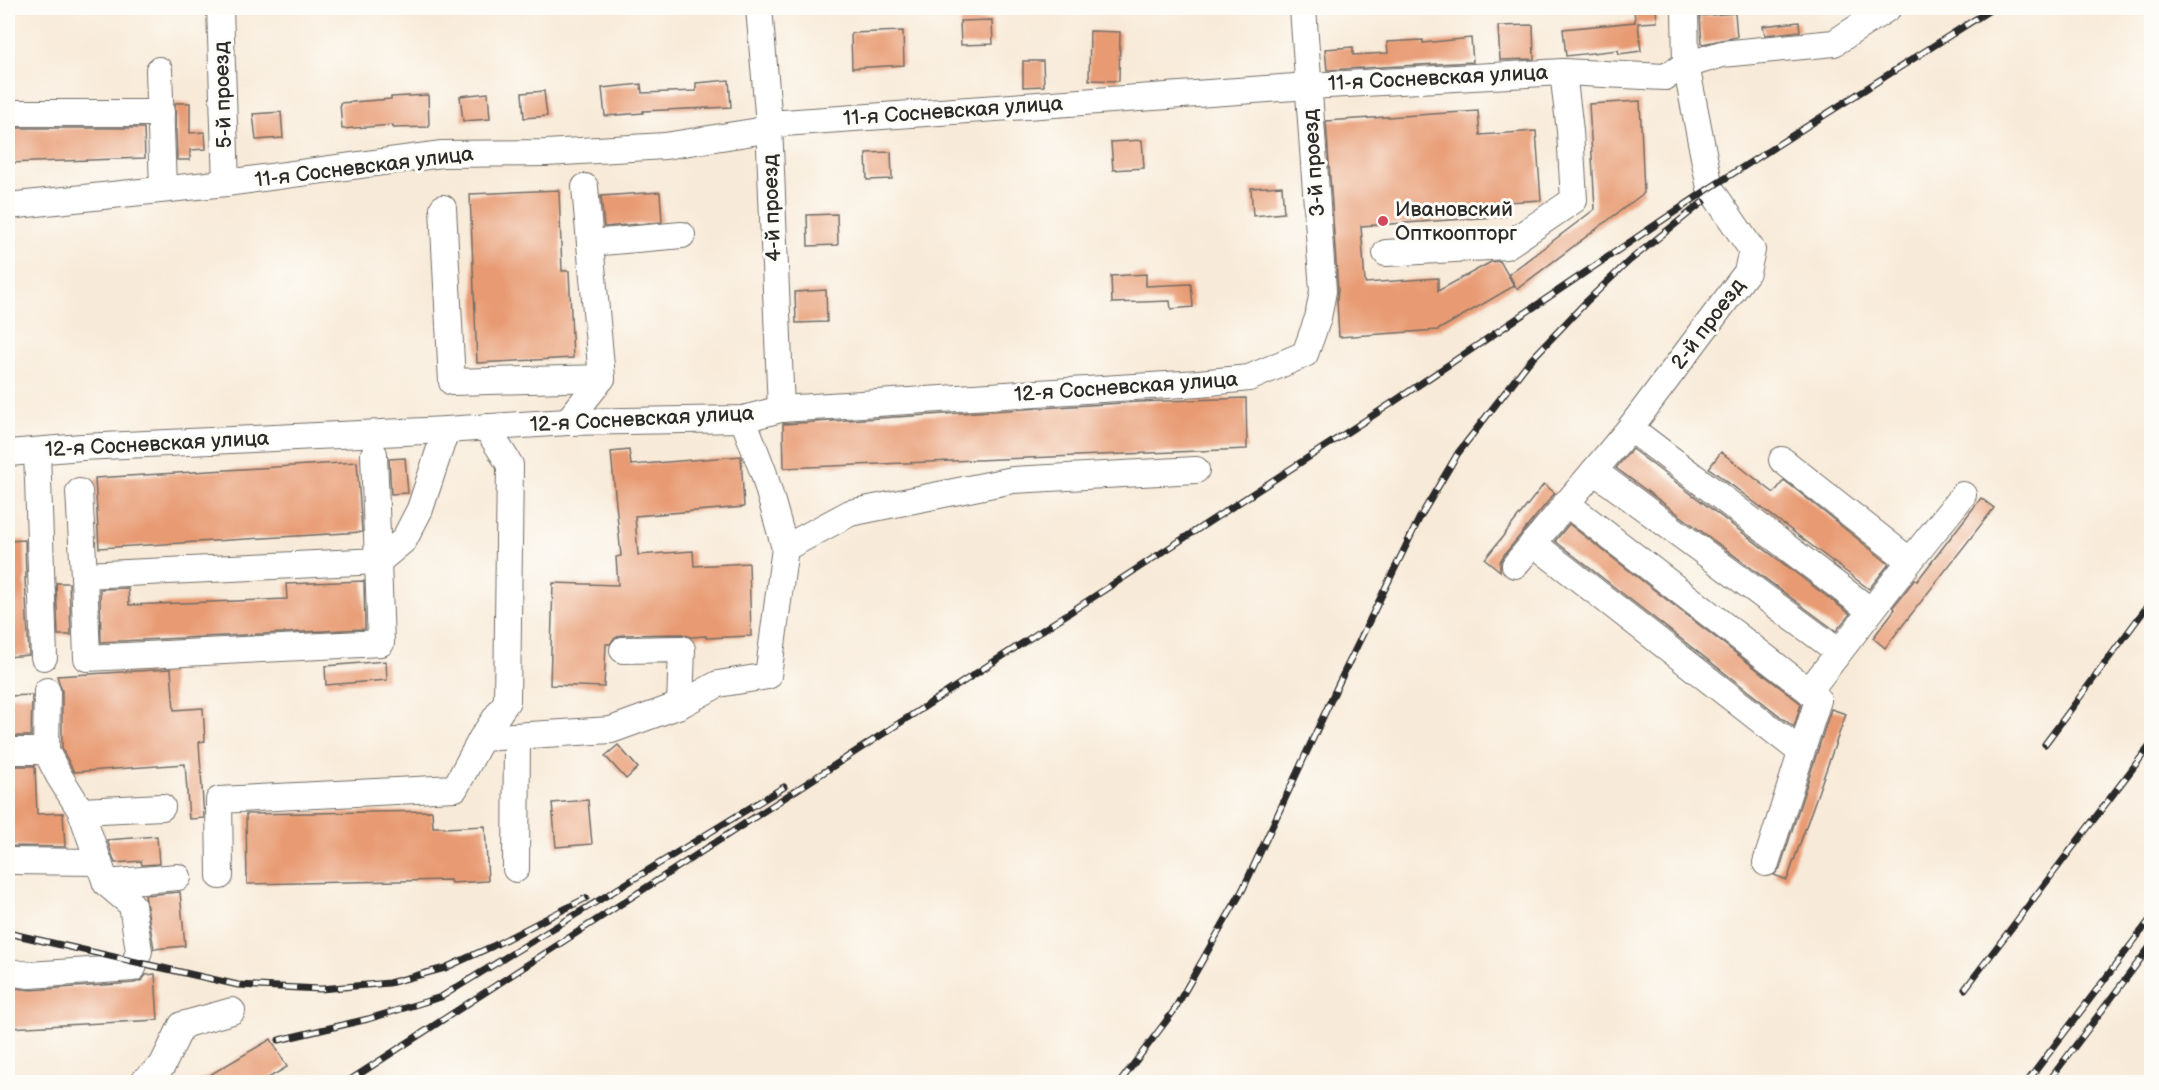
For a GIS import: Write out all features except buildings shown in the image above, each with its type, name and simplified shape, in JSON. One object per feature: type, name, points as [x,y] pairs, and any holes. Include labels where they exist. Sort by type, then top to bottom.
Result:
[{"type":"street","name":"5-й проезд","points":[[220,8],[226,183]]},
{"type":"street","name":"4-й проезд","points":[[759,8],[769,124],[781,409]]},
{"type":"street","name":"3-й проезд","points":[[1304,8],[1323,291],[1317,318]]},
{"type":"street","name":"2-й проезд","points":[[1515,565],[1630,428],[1748,272],[1752,250],[1710,188],[1687,68],[1685,8]]},
{"type":"street","name":"11-я Сосневская улица","points":[[8,207],[226,183],[442,154],[546,153],[665,146],[759,131],[769,124],[1309,86],[1563,72],[1665,77],[1722,54],[1834,44],[1888,8]]},
{"type":"street","points":[[159,70],[163,189]]},
{"type":"street","points":[[1386,253],[1506,246],[1574,200],[1570,132],[1563,72]]},
{"type":"street","points":[[8,113],[161,113]]},
{"type":"street","points":[[567,422],[602,378],[585,187]]},
{"type":"street","points":[[443,208],[452,382],[602,378]]},
{"type":"street","points":[[590,243],[682,235]]},
{"type":"street","name":"12-я Сосневская улица","points":[[8,453],[567,422],[743,419],[781,409],[1199,384],[1249,378],[1305,354],[1317,318]]},
{"type":"street","points":[[482,738],[611,730],[680,705],[718,684],[768,676],[785,548],[764,474],[743,419]]},
{"type":"street","points":[[220,876],[219,800],[455,788],[482,738],[507,701],[510,465],[486,428]]},
{"type":"street","points":[[1630,428],[1871,611]]},
{"type":"street","points":[[84,576],[379,561],[404,540],[420,509],[446,430]]},
{"type":"street","points":[[38,451],[44,657]]},
{"type":"street","points":[[79,492],[87,657],[381,643],[374,454]]},
{"type":"street","points":[[1782,460],[1910,561]]},
{"type":"street","points":[[785,548],[850,513],[1013,480],[1196,470]]},
{"type":"street","points":[[1594,471],[1839,652]]},
{"type":"street","points":[[1809,690],[1963,495]]},
{"type":"street","points":[[1566,503],[1809,690],[1818,700],[1766,863]]},
{"type":"street","points":[[1533,543],[1801,752]]},
{"type":"street","points":[[623,650],[682,649],[680,705]]},
{"type":"street","points":[[8,972],[30,975],[133,968],[139,951],[132,905],[102,873],[81,811],[46,751],[47,691]]},
{"type":"street","points":[[516,869],[517,736]]},
{"type":"street","points":[[8,751],[46,751]]},
{"type":"street","points":[[81,811],[162,807]]},
{"type":"street","points":[[8,861],[102,873],[178,877]]},
{"type":"street","points":[[142,1083],[162,1066],[183,1026],[232,1011]]},
{"type":"railway","points":[[347,1082],[1389,405],[1710,188],[1993,8]]},
{"type":"railway","points":[[1120,1082],[1173,1012],[1243,889],[1337,687],[1419,519],[1458,453],[1528,363],[1586,302],[1629,261],[1703,202]]},
{"type":"railway","points":[[2045,744],[2152,600]]},
{"type":"railway","points":[[1965,989],[2152,743]]},
{"type":"railway","points":[[279,1040],[368,1019],[441,997],[784,787]]},
{"type":"railway","points":[[8,933],[238,985],[321,989],[389,983],[445,968],[586,898]]},
{"type":"railway","points":[[2027,1082],[2152,917]]},
{"type":"railway","points":[[2048,1082],[2152,944]]},
{"type":"place","name":"Ивановский Опткоопторг","points":[[1383,221]]}]
